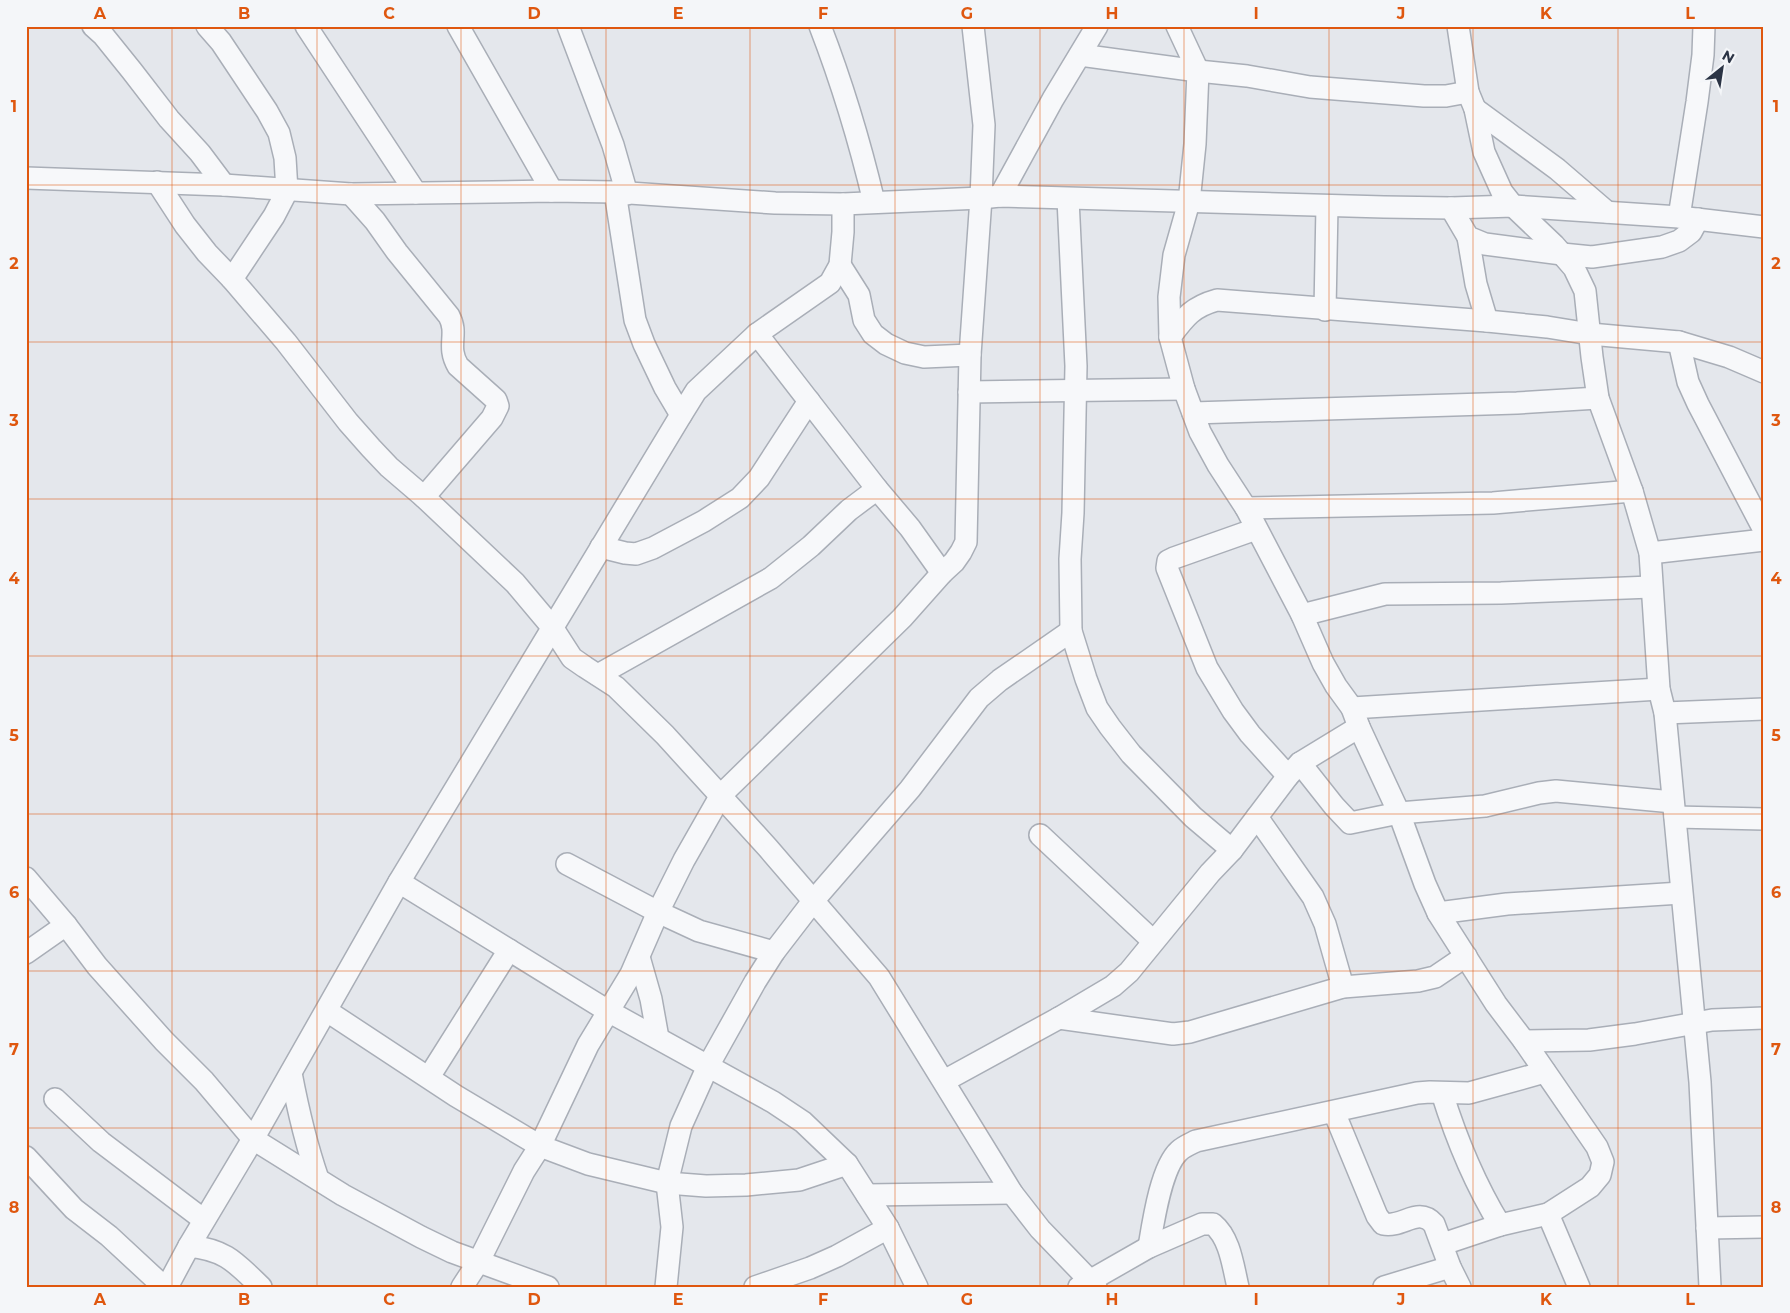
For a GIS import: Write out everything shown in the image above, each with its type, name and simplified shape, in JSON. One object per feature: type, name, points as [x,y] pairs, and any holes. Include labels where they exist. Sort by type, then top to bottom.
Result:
[{"type":"street","points":[[93,26],[103,35],[224,185]]},
{"type":"street","points":[[206,26],[221,42],[251,86],[279,133],[285,158],[287,191],[274,216],[232,279]]},
{"type":"street","points":[[306,26],[416,194]]},
{"type":"street","points":[[458,26],[552,191]]},
{"type":"street","points":[[568,26],[613,144],[621,193],[635,320],[665,388],[681,415]]},
{"type":"street","points":[[820,26],[836,70],[867,171],[874,202]]},
{"type":"street","points":[[462,1287],[479,1261],[524,1172],[540,1146],[588,1045],[639,957],[658,912],[721,795],[902,618],[954,562],[966,542],[970,355],[990,197],[984,124],[972,26]]},
{"type":"street","points":[[990,197],[1053,100],[1097,26]]},
{"type":"street","points":[[1177,26],[1198,71],[1189,202],[1173,264],[1169,297],[1170,337],[1184,389],[1200,432],[1213,457],[1246,508],[1302,615],[1323,663],[1355,718],[1400,813],[1425,884],[1438,913],[1496,1004],[1524,1041],[1597,1147],[1603,1162],[1600,1175],[1590,1187],[1548,1214],[1500,1225],[1443,1244]]},
{"type":"street","points":[[1458,26],[1484,152],[1502,192],[1513,206],[1535,226],[1574,268],[1585,291],[1598,398],[1632,491],[1650,553],[1659,689],[1665,713],[1701,1091],[1710,1287]]},
{"type":"street","points":[[1468,237],[1484,244],[1592,257],[1662,247],[1679,241],[1691,232],[1688,218],[1704,26]]},
{"type":"street","points":[[1080,55],[1247,76],[1310,87],[1390,94],[1446,96],[1472,100],[1607,212]]},
{"type":"street","points":[[26,178],[224,185],[287,191],[351,194],[552,191],[621,193],[775,203],[843,204],[990,197],[1327,206],[1451,208],[1513,206],[1688,218],[1764,227]]},
{"type":"street","points":[[156,182],[185,225],[207,253],[286,342],[348,422],[389,467],[424,497],[515,583],[552,627],[572,658],[616,687],[632,702],[721,795],[814,900],[879,978],[1012,1193],[1040,1229],[1089,1285],[1149,1247],[1202,1224],[1213,1224],[1221,1230],[1230,1253],[1238,1287]]},
{"type":"street","points":[[351,194],[375,221],[397,252],[449,316],[453,323],[451,345],[454,360],[458,366],[496,400],[498,406],[492,418],[424,497]]},
{"type":"street","points":[[1068,199],[1076,366],[1074,390],[1075,460],[1069,588],[1071,631],[1097,708],[1110,727],[1131,754],[1193,817],[1232,850]]},
{"type":"street","points":[[26,1157],[74,1209],[109,1236],[165,1287],[327,1011],[399,882],[696,391],[757,334],[830,283],[840,265],[843,204]]},
{"type":"street","points":[[1325,310],[1327,206]]},
{"type":"street","points":[[1451,208],[1468,237],[1476,284],[1487,321]]},
{"type":"street","points":[[840,265],[859,295],[864,320],[873,334],[886,344],[905,354],[924,357],[970,355]]},
{"type":"street","points":[[1170,337],[1186,316],[1201,305],[1217,300],[1325,310],[1487,321],[1547,327],[1590,334],[1679,342],[1728,357],[1764,372]]},
{"type":"street","points":[[757,334],[877,489],[910,528],[942,573]]},
{"type":"street","points":[[1679,342],[1688,382],[1764,530]]},
{"type":"street","points":[[665,388],[696,391]]},
{"type":"street","points":[[969,392],[1184,389]]},
{"type":"street","points":[[1193,413],[1517,404],[1598,398]]},
{"type":"street","points":[[601,547],[636,554],[653,548],[704,521],[740,498],[759,478],[809,401]]},
{"type":"street","points":[[598,675],[771,578],[811,546],[849,510],[877,489]]},
{"type":"street","points":[[1246,508],[1493,503],[1632,491]]},
{"type":"street","points":[[1256,529],[1174,558],[1168,561],[1167,568],[1207,668],[1233,711],[1250,734],[1323,792],[1350,823],[1400,813],[1485,806],[1522,796],[1556,791],[1674,810],[1764,819]]},
{"type":"street","points":[[1650,553],[1764,540]]},
{"type":"street","points":[[1302,615],[1385,594],[1501,594],[1651,587]]},
{"type":"street","points":[[666,1287],[672,1227],[668,1183],[681,1126],[708,1066],[755,982],[774,952],[814,900],[910,789],[978,698],[1000,680],[1071,631]]},
{"type":"street","points":[[944,1081],[1059,1018],[1113,986],[1129,972],[1210,873],[1232,850],[1294,769],[1355,718],[1659,689]]},
{"type":"street","points":[[1665,713],[1764,709]]},
{"type":"street","points":[[1257,818],[1313,897],[1325,924],[1343,987]]},
{"type":"street","points":[[1040,835],[1153,941]]},
{"type":"street","points":[[567,864],[658,912],[699,931],[774,952]]},
{"type":"street","points":[[26,878],[66,925],[97,966],[204,1081],[253,1139],[318,1179],[421,1237],[452,1252],[548,1287]]},
{"type":"street","points":[[399,882],[608,1010],[773,1102],[803,1122],[847,1164],[888,1228],[917,1287]]},
{"type":"street","points":[[1438,913],[1506,904],[1681,893]]},
{"type":"street","points":[[26,953],[66,925]]},
{"type":"street","points":[[429,1077],[509,950]]},
{"type":"street","points":[[1059,1018],[1173,1034],[1190,1032],[1343,987],[1418,982],[1435,977],[1466,956]]},
{"type":"street","points":[[639,957],[651,999],[658,1038]]},
{"type":"street","points":[[327,1011],[456,1096],[540,1146],[588,1164],[668,1183],[706,1186],[771,1184],[798,1180],[847,1164]]},
{"type":"street","points":[[1524,1041],[1589,1040],[1635,1034],[1694,1022],[1764,1018]]},
{"type":"street","points":[[1149,1247],[1153,1222],[1169,1164],[1179,1151],[1196,1141],[1417,1093],[1469,1093],[1545,1072]]},
{"type":"street","points":[[291,1073],[299,1117],[318,1179]]},
{"type":"street","points":[[1442,1093],[1462,1149],[1500,1225]]},
{"type":"street","points":[[55,1098],[101,1142],[204,1220]]},
{"type":"street","points":[[1334,1112],[1377,1216],[1383,1224],[1391,1226],[1419,1216],[1426,1216],[1434,1224],[1443,1244],[1450,1268],[1460,1287]]},
{"type":"street","points":[[866,1195],[1012,1193]]},
{"type":"street","points":[[1548,1214],[1579,1287]]},
{"type":"street","points":[[1707,1228],[1764,1227]]},
{"type":"street","points":[[755,1287],[810,1268],[837,1256],[888,1228]]},
{"type":"street","points":[[189,1246],[208,1248],[220,1252],[261,1287]]},
{"type":"street","points":[[1384,1287],[1450,1268]]}]
